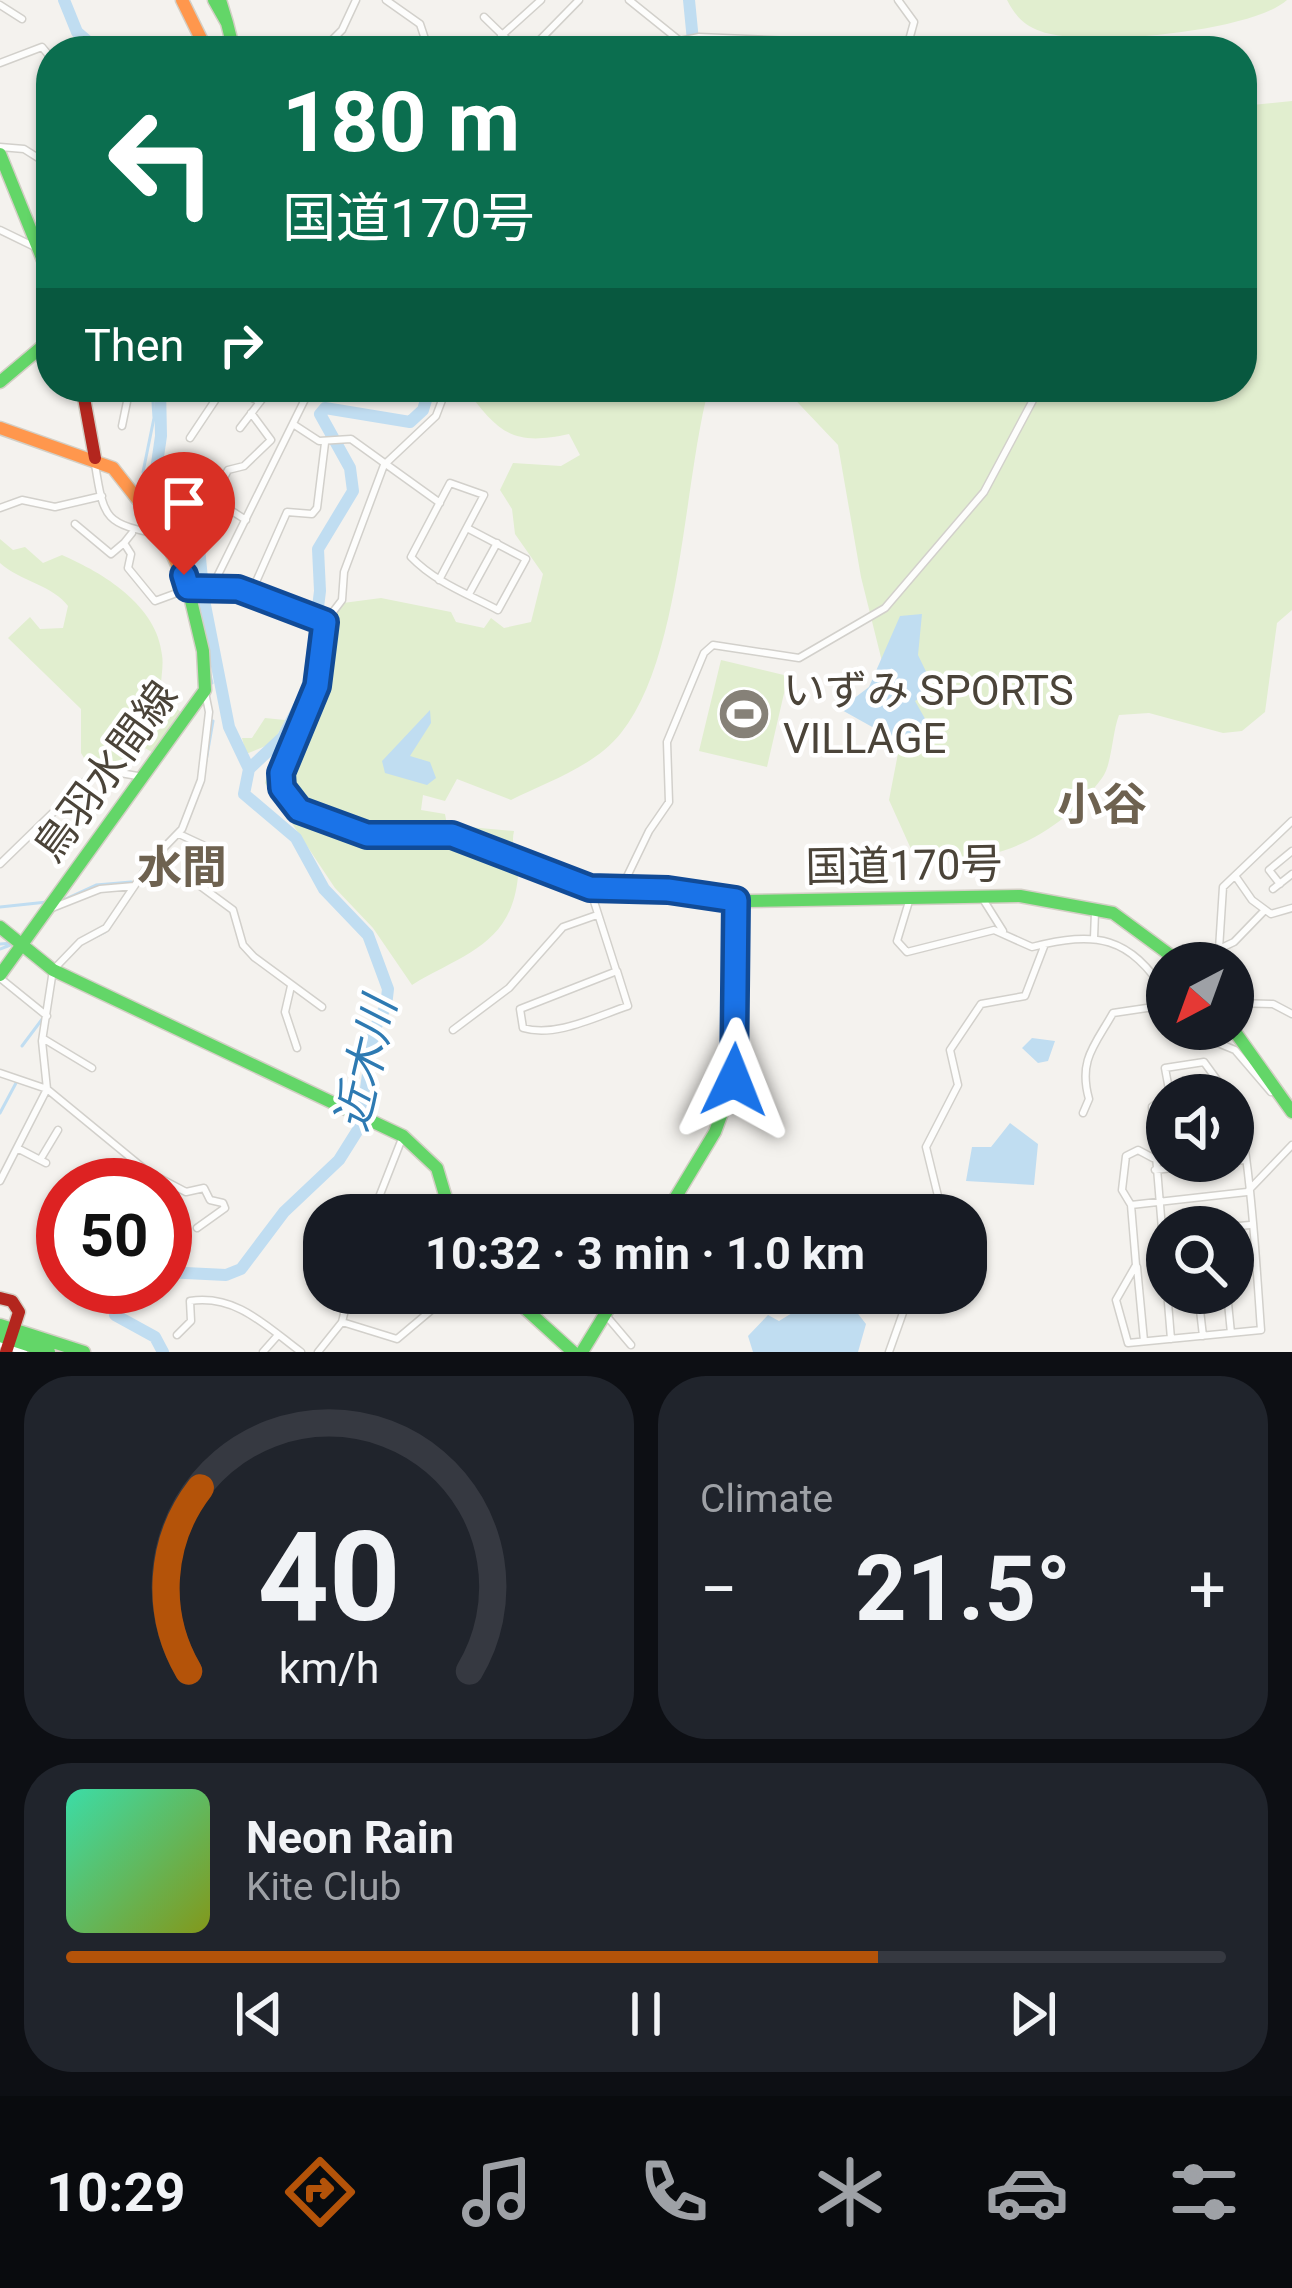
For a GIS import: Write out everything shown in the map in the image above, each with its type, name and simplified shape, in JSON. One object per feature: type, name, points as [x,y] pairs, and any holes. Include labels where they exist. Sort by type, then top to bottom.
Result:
[{"type":"main road","points":[[182,0],[200,36]]},
{"type":"main road","points":[[217,0],[230,36]]},
{"type":"main road","points":[[0,151],[35,248]]},
{"type":"main road","points":[[0,382],[36,352]]},
{"type":"main road","points":[[85,402],[95,458]]},
{"type":"main road","points":[[0,428],[95,458],[118,472],[165,536],[191,587],[211,585],[252,592],[324,621]]},
{"type":"main road","name":"鳥羽水間線","points":[[0,976],[205,690],[191,587]]},
{"type":"main road","name":"国道170号","points":[[324,621],[317,686],[281,773],[282,788],[292,804],[367,835],[461,837],[590,888],[736,900],[980,894],[1095,908],[1121,917],[1154,942]]},
{"type":"main road","points":[[678,1194],[715,1132],[732,1089],[736,900]]},
{"type":"main road","points":[[0,927],[53,970],[403,1136],[437,1168],[445,1194]]},
{"type":"main road","points":[[1248,1050],[1292,1112]]},
{"type":"main road","points":[[0,1298],[18,1306],[5,1339]]},
{"type":"main road","points":[[533,1314],[577,1352],[605,1314]]},
{"type":"main road","points":[[5,1339],[49,1352]]},
{"type":"main road","points":[[5,1339],[84,1352]]},
{"type":"street","points":[[336,36],[356,0]]},
{"type":"street","points":[[386,0],[421,24],[425,36]]},
{"type":"street","points":[[484,17],[501,36],[541,0]]},
{"type":"street","points":[[544,36],[579,0]]},
{"type":"street","points":[[629,0],[674,36]]},
{"type":"street","points":[[898,0],[914,22],[910,36]]},
{"type":"street","points":[[0,5],[22,20]]},
{"type":"street","points":[[0,64],[36,49]]},
{"type":"street","points":[[0,151],[24,149],[36,157]]},
{"type":"street","points":[[0,230],[35,248]]},
{"type":"street","points":[[122,426],[127,402]]},
{"type":"street","points":[[190,438],[216,402]]},
{"type":"street","points":[[240,428],[260,402]]},
{"type":"street","points":[[211,585],[305,402]]},
{"type":"street","points":[[324,621],[342,600],[344,572],[384,466],[436,416],[441,402]]},
{"type":"street","points":[[622,889],[649,831],[669,802],[667,742],[704,653],[713,645],[799,658],[885,608],[984,492],[1032,402]]},
{"type":"street","points":[[247,520],[213,499],[228,470],[244,466],[271,440],[251,413]]},
{"type":"street","points":[[296,426],[326,443],[343,439],[440,503]]},
{"type":"street","points":[[252,592],[287,512],[312,514],[317,508],[326,443]]},
{"type":"street","points":[[95,458],[106,513],[132,533],[165,536]]},
{"type":"street","points":[[439,580],[484,495],[450,483],[411,557],[439,580],[498,610],[526,559],[467,528]]},
{"type":"street","points":[[0,508],[22,500],[55,507],[102,496]]},
{"type":"street","points":[[75,524],[111,554],[132,533]]},
{"type":"street","points":[[124,543],[131,554],[128,568],[155,601],[191,587]]},
{"type":"street","points":[[469,594],[497,543]]},
{"type":"street","points":[[1,1177],[47,1089],[42,1038],[53,970],[80,942],[106,928],[134,886],[179,834],[201,780],[209,712],[205,690]]},
{"type":"street","points":[[0,864],[98,769],[143,777]]},
{"type":"street","points":[[1219,942],[1220,897],[1292,821]]},
{"type":"street","points":[[179,834],[207,848],[199,885],[232,910],[243,945],[322,1006]]},
{"type":"street","points":[[1292,851],[1269,870],[1276,886],[1292,874]]},
{"type":"street","points":[[1235,876],[1265,910],[1277,915],[1292,908]]},
{"type":"street","points":[[47,910],[100,889],[134,886]]},
{"type":"street","points":[[590,888],[628,1006],[541,1031],[524,1028],[520,1009],[616,971]]},
{"type":"street","points":[[980,894],[1006,933],[1022,946],[1066,936],[1094,938],[1112,942],[1146,964]]},
{"type":"street","points":[[910,896],[910,909],[897,941],[907,952],[974,932],[1006,933]]},
{"type":"street","points":[[1094,938],[1095,908]]},
{"type":"street","points":[[1234,942],[1265,910]]},
{"type":"street","points":[[453,1030],[509,988],[557,931],[597,915]]},
{"type":"street","points":[[937,1194],[925,1158],[930,1136],[958,1085],[950,1050],[981,1004],[1025,996],[1045,944]]},
{"type":"street","points":[[0,976],[47,1016]]},
{"type":"street","points":[[291,986],[285,1012],[297,1048]]},
{"type":"street","points":[[1254,1004],[1274,1004],[1292,1014]]},
{"type":"street","points":[[1083,1113],[1089,1099],[1083,1078],[1087,1050],[1113,1013],[1146,1008]]},
{"type":"street","points":[[42,1038],[92,1068]]},
{"type":"street","points":[[1229,1050],[1283,1098]]},
{"type":"street","points":[[1167,1074],[1166,1069],[1204,1062],[1212,1074]]},
{"type":"street","points":[[0,1073],[47,1089],[148,1172],[186,1192],[204,1188],[210,1200],[224,1203],[225,1208],[196,1228]]},
{"type":"street","points":[[16,1148],[43,1162],[58,1130]]},
{"type":"street","points":[[380,1194],[403,1136]]},
{"type":"street","points":[[1131,1205],[1247,1192],[1292,1145]]},
{"type":"street","points":[[1144,1341],[1131,1205],[1121,1190],[1126,1156],[1138,1150],[1146,1154]]},
{"type":"street","points":[[1156,1182],[1160,1206]]},
{"type":"street","points":[[1246,1182],[1248,1206]]},
{"type":"street","points":[[1136,1265],[1116,1309],[1128,1343],[1261,1330],[1254,1263]]},
{"type":"street","points":[[177,1335],[190,1321],[190,1301],[212,1298],[241,1308],[301,1352]]},
{"type":"street","points":[[318,1352],[344,1314]]},
{"type":"street","points":[[342,1322],[397,1339],[427,1314]]},
{"type":"street","points":[[607,1314],[631,1345]]},
{"type":"street","points":[[889,1352],[903,1314]]},
{"type":"street","points":[[1169,1314],[1171,1340]]},
{"type":"street","points":[[1200,1314],[1203,1336]]},
{"type":"street","points":[[1229,1314],[1231,1333]]},
{"type":"street","points":[[252,1344],[262,1352],[278,1334]]},
{"type":"street","points":[[5,1339],[24,1352]]},
{"type":"green space","points":[[1007,0],[1287,0],[1240,21],[1141,36],[1062,36],[1034,29]]},
{"type":"green space","points":[[1292,101],[1292,610],[1277,623],[1265,712],[1242,731],[1223,733],[1149,713],[1119,715],[1102,778],[1085,799],[1041,833],[1017,846],[964,858],[911,849],[889,800],[901,738],[861,577],[838,445],[797,402],[1257,402],[1257,104]]},
{"type":"green space","points":[[476,402],[706,402],[669,616],[641,700],[621,733],[598,755],[511,800],[457,779],[445,801],[423,795],[421,810],[445,814],[447,825],[514,831],[518,876],[514,899],[495,933],[412,985],[373,928],[335,888],[265,783],[275,757],[315,698],[330,632],[343,603],[381,598],[451,612],[456,622],[484,628],[491,618],[504,628],[531,622],[543,574],[515,534],[512,509],[500,490],[513,463],[561,466],[580,455],[569,434],[519,436],[486,415]]},
{"type":"green space","points":[[0,539],[13,550],[25,547],[43,563],[62,555],[94,571],[126,593],[150,621],[162,655],[161,694],[185,716],[155,754],[145,748],[123,765],[89,766],[81,753],[81,709],[8,638],[30,617],[40,629],[63,628],[68,606],[0,563]]},
{"type":"green space","name":"いずみ SPORTS VILLAGE","points":[[721,660],[788,676],[767,767],[699,751]]},
{"type":"green space","points":[[265,718],[285,720],[273,743],[246,754],[242,738],[252,738]]},
{"type":"water","points":[[922,614],[918,655],[934,688],[915,701],[928,724],[917,752],[840,709],[869,687],[900,616]]},
{"type":"water","points":[[430,710],[431,723],[410,756],[430,762],[436,778],[427,785],[385,773],[382,761]]},
{"type":"water","points":[[1032,1038],[1055,1041],[1048,1061],[1038,1063],[1022,1048]]},
{"type":"water","points":[[1010,1123],[1038,1144],[1034,1185],[966,1181],[972,1147],[991,1147]]},
{"type":"water","points":[[790,1314],[858,1314],[866,1324],[858,1352],[753,1352],[748,1336],[768,1315],[779,1321]]},
{"type":"waterway","name":"近木川","points":[[64,0],[82,36]]},
{"type":"waterway","points":[[689,0],[693,36]]},
{"type":"waterway","points":[[153,402],[143,472],[166,528]]},
{"type":"waterway","name":"近木川","points":[[160,402],[154,484],[198,537],[204,600],[229,727],[249,769],[244,794],[296,838],[324,889],[368,935],[388,989],[386,1006],[374,1030],[361,1125],[339,1160],[284,1212],[241,1269],[226,1275],[192,1273]]},
{"type":"waterway","points":[[249,769],[283,737],[308,689],[320,591],[318,549],[353,491],[350,468],[320,414],[325,408],[410,422],[425,402]]},
{"type":"waterway","points":[[210,675],[212,683]]},
{"type":"waterway","points":[[206,761],[213,721]]},
{"type":"waterway","points":[[59,902],[96,885],[131,882]]},
{"type":"waterway","points":[[0,907],[47,902]]},
{"type":"waterway","points":[[87,941],[105,932]]},
{"type":"waterway","points":[[0,944],[13,943]]},
{"type":"waterway","points":[[0,949],[13,944]]},
{"type":"waterway","points":[[22,1046],[43,1018]]},
{"type":"waterway","points":[[0,1113],[16,1083]]},
{"type":"waterway","name":"近木川","points":[[115,1314],[155,1337],[163,1352]]},
{"type":"traffic: fast","points":[[214,0],[227,23],[220,0]]},
{"type":"traffic: fast","points":[[227,23],[230,36]]},
{"type":"traffic: fast","points":[[0,154],[36,243]]},
{"type":"traffic: fast","points":[[0,382],[36,352]]},
{"type":"traffic: fast","points":[[0,975],[205,690],[203,651],[188,588]]},
{"type":"traffic: fast","points":[[313,815],[376,836],[452,835],[590,888],[668,890],[747,901],[1020,896],[1113,913],[1152,942]]},
{"type":"traffic: fast","points":[[678,1194],[715,1132],[734,1080],[736,900]]},
{"type":"traffic: fast","points":[[0,927],[53,970],[403,1136],[437,1168],[445,1194]]},
{"type":"traffic: fast","points":[[1248,1050],[1292,1112]]},
{"type":"traffic: fast","points":[[531,1314],[573,1352]]},
{"type":"traffic: fast","points":[[582,1352],[605,1314]]},
{"type":"traffic: fast","points":[[0,1325],[84,1352]]},
{"type":"traffic: fast","points":[[0,1336],[49,1352]]},
{"type":"traffic: slow","points":[[182,0],[200,36]]},
{"type":"traffic: slow","points":[[0,428],[113,468],[160,528],[188,588],[238,589],[323,620],[317,686],[281,773],[292,804],[313,815]]},
{"type":"traffic: jam","points":[[85,402],[95,458]]},
{"type":"traffic: jam","points":[[0,1298],[12,1301],[19,1312],[6,1352]]},
{"type":"place","name":"いずみ SPORTS VILLAGE","points":[[744,714]]},
{"type":"district","name":"小谷","points":[[1102,804]]},
{"type":"district","name":"水間","points":[[182,867]]},
{"type":"route","points":[[184,575],[188,588],[213,585],[256,593],[325,622],[317,686],[281,773],[282,788],[299,810],[367,835],[452,835],[590,888],[668,890],[736,900],[734,1080]]}]
